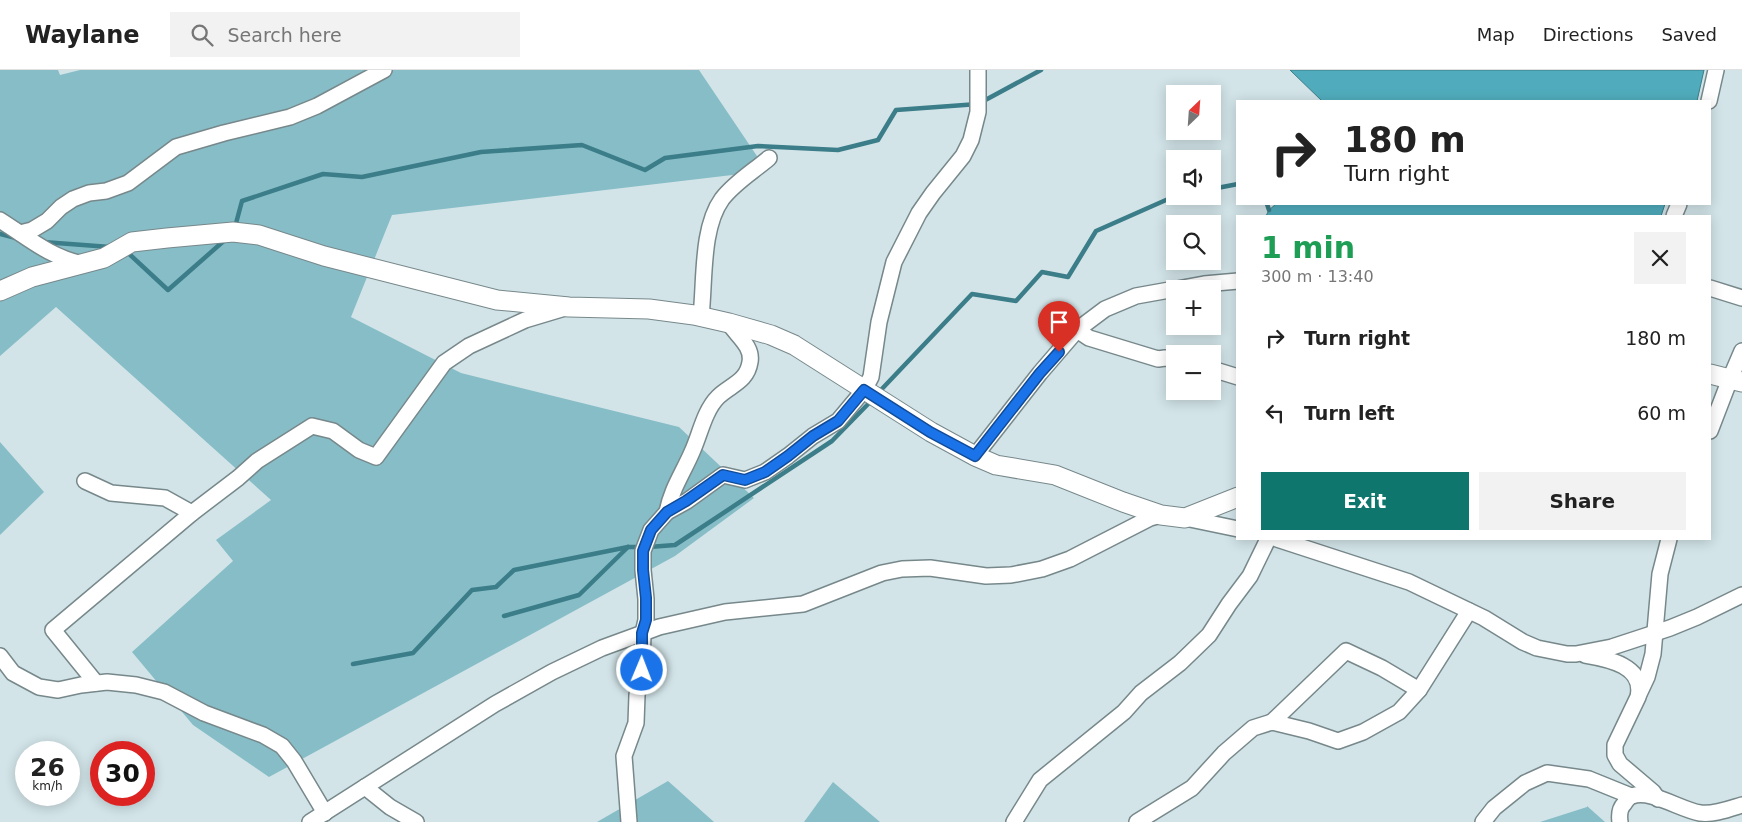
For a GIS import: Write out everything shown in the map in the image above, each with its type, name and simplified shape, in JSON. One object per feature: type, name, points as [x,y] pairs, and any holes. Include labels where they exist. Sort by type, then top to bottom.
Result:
[{"type":"street","points":[[20,233],[32,230],[73,199],[128,183],[176,147],[290,116],[317,106],[384,70]]},
{"type":"street","points":[[628,822],[624,756],[636,724],[642,670],[642,633],[646,620],[643,551],[651,530],[667,512],[723,475],[745,480],[765,472],[813,436],[838,421],[864,390],[870,377],[879,322],[894,262],[919,213],[963,156],[971,140],[978,112],[978,70]]},
{"type":"street","points":[[1709,100],[1716,70]]},
{"type":"street","points":[[701,316],[707,244],[712,219],[722,200],[736,183],[769,158]]},
{"type":"street","points":[[0,220],[56,256],[84,264]]},
{"type":"street","points":[[0,291],[32,277],[104,258],[132,242],[226,232],[259,235],[386,273],[497,300],[569,307],[649,310],[701,316],[771,335],[794,345],[930,432],[996,465],[1055,475],[1094,492],[1161,515],[1236,529]]},
{"type":"street","points":[[1221,283],[1236,281]]},
{"type":"street","points":[[1711,288],[1742,298]]},
{"type":"street","points":[[975,456],[1040,373],[1077,330],[1105,309],[1136,296],[1166,291]]},
{"type":"street","points":[[96,683],[53,630],[257,461],[312,426],[333,430],[359,450],[376,457],[444,362],[469,346],[525,320],[569,307]]},
{"type":"street","points":[[667,512],[670,498],[692,454],[707,414],[718,397],[732,388],[745,375],[751,360],[747,344],[733,330],[730,323]]},
{"type":"street","points":[[1077,330],[1089,338],[1158,359],[1166,358]]},
{"type":"street","points":[[1711,429],[1736,380],[1742,351]]},
{"type":"street","points":[[1221,372],[1236,376]]},
{"type":"street","points":[[1711,374],[1736,380]]},
{"type":"street","points":[[85,481],[111,493],[165,498],[192,513]]},
{"type":"street","points":[[1185,518],[1236,498]]},
{"type":"street","points":[[310,822],[495,704],[552,672],[602,648],[642,633],[659,627],[724,612],[802,604],[882,573],[902,569],[930,568],[986,576],[1011,575],[1042,569],[1070,559],[1150,518],[1161,515]]},
{"type":"street","points":[[1014,822],[1040,780],[1124,712],[1141,693],[1180,663],[1210,635],[1229,604],[1250,576],[1268,540]]},
{"type":"street","points":[[1280,540],[1409,582],[1469,610],[1523,642],[1551,652],[1576,654],[1611,661],[1625,667],[1638,682],[1640,690],[1638,697]]},
{"type":"street","points":[[1658,799],[1653,792],[1620,764],[1615,755],[1615,746],[1647,676],[1653,654],[1660,574],[1669,540]]},
{"type":"street","points":[[1576,654],[1612,647],[1654,633],[1697,617],[1742,595]]},
{"type":"street","points":[[1272,722],[1309,731],[1338,741],[1363,732],[1399,712],[1419,690],[1469,610]]},
{"type":"street","points":[[1137,822],[1192,788],[1224,753],[1253,728],[1272,722],[1346,652],[1382,668],[1419,690]]},
{"type":"street","points":[[0,656],[13,673],[40,687],[58,690],[107,682],[136,685],[164,692],[204,713],[269,738],[282,746],[294,761],[325,813]]},
{"type":"street","points":[[1483,822],[1494,808],[1525,783],[1548,773],[1589,779],[1631,796],[1642,795],[1680,808],[1702,813],[1742,805]]},
{"type":"street","points":[[365,787],[390,807],[416,822]]},
{"type":"street","points":[[1620,822],[1619,815],[1622,806],[1631,796]]},
{"type":"shaded area","points":[[0,70],[58,70],[60,75],[80,70],[699,70],[767,171],[392,215],[351,317],[461,373],[679,427],[754,498],[675,556],[269,777],[193,725],[132,652],[233,561],[216,540],[271,500],[56,307],[0,356]]},
{"type":"shaded area","points":[[1290,70],[1704,70],[1697,100],[1321,100]]},
{"type":"shaded area","points":[[1275,205],[1665,205],[1661,215],[1266,215]]},
{"type":"shaded area","points":[[0,442],[44,492],[0,535]]},
{"type":"shaded area","points":[[668,781],[714,822],[597,822]]},
{"type":"shaded area","points":[[833,782],[880,822],[804,822]]},
{"type":"shaded area","points":[[1587,807],[1605,822],[1540,822]]},
{"type":"waterway","points":[[235,227],[242,201],[323,174],[362,177],[481,152],[582,145],[645,170],[665,158],[758,146],[838,150],[878,140],[896,110],[978,104],[1041,70]]},
{"type":"waterway","points":[[1221,187],[1236,184]]},
{"type":"waterway","points":[[879,392],[972,294],[1016,301],[1042,272],[1068,277],[1096,231],[1166,200]]},
{"type":"waterway","points":[[1267,205],[1269,210]]},
{"type":"waterway","points":[[0,234],[16,238]]},
{"type":"waterway","points":[[126,251],[168,290],[226,239]]},
{"type":"waterway","points":[[43,242],[110,247]]},
{"type":"waterway","points":[[649,547],[675,545],[832,441],[872,400]]},
{"type":"waterway","points":[[504,616],[579,595],[628,547]]},
{"type":"waterway","points":[[353,664],[413,653],[472,590],[496,587],[514,570],[628,547],[641,547]]},
{"type":"route","points":[[642,670],[642,633],[646,620],[643,551],[651,530],[667,512],[723,475],[745,480],[765,472],[813,436],[838,421],[864,390],[930,432],[975,456],[1040,373],[1059,352]]}]
